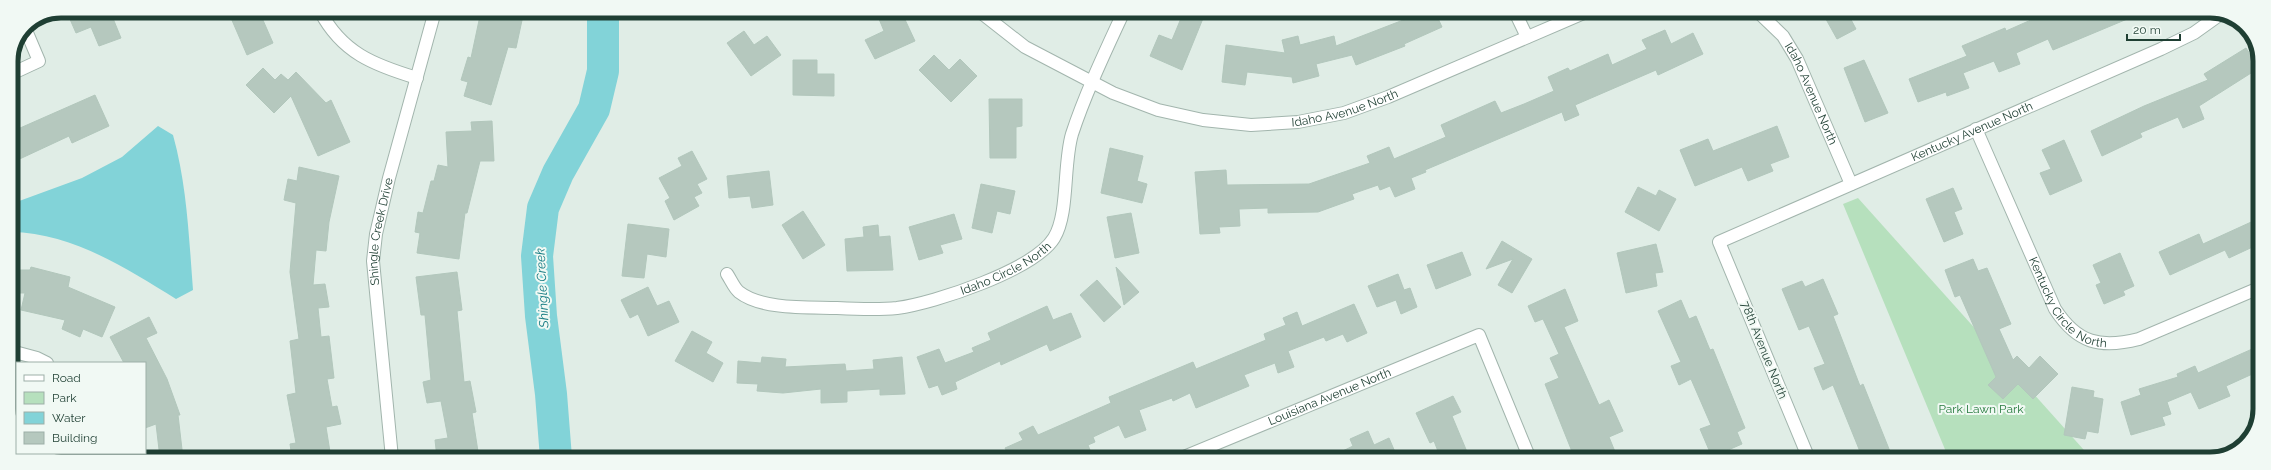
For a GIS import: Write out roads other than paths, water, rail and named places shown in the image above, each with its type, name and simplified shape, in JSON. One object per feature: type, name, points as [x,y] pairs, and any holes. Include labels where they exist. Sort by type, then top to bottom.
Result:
[{"type":"street","points":[[324,18],[328,27],[347,47],[369,62],[417,78]]},
{"type":"street","name":"Shingle Creek Drive","points":[[391,452],[373,261],[382,207],[434,18]]},
{"type":"street","name":"Idaho Avenue North","points":[[989,18],[1025,47],[1093,82],[1158,110],[1204,120],[1251,125],[1298,122],[1344,113],[1388,97],[1572,18]]},
{"type":"street","name":"Idaho Circle North","points":[[727,274],[738,292],[758,301],[780,305],[869,309],[897,308],[925,303],[952,295],[1023,265],[1041,254],[1055,237],[1062,218],[1066,167],[1072,134],[1121,18]]},
{"type":"street","points":[[1518,18],[1527,37]]},
{"type":"street","name":"Idaho Avenue North","points":[[1764,18],[1782,36],[1797,59],[1851,184]]},
{"type":"street","name":"Kentucky Avenue North","points":[[1719,242],[2161,49],[2194,33],[2214,19]]},
{"type":"street","points":[[18,71],[39,61],[28,34]]},
{"type":"street","name":"Kentucky Circle North","points":[[1976,129],[2055,309],[2066,325],[2082,337],[2100,343],[2120,344],[2139,339],[2253,291]]},
{"type":"street","name":"78th Avenue North","points":[[1719,242],[1806,452]]},
{"type":"street","name":"Louisiana Avenue North","points":[[1196,452],[1479,335],[1527,452]]},
{"type":"street","points":[[18,353],[37,358],[45,362]]},
{"type":"water","points":[[158,126],[173,135],[178,154],[187,212],[193,290],[176,299],[118,264],[77,245],[34,234],[18,233],[18,201],[82,178],[122,157]]},
{"type":"waterway","name":"Shingle Creek","points":[[556,452],[551,394],[541,316],[537,256],[543,208],[558,173],[594,109],[603,71],[603,18]]},
{"type":"park label","name":"Park Lawn Park","points":[[1981,409]]}]
